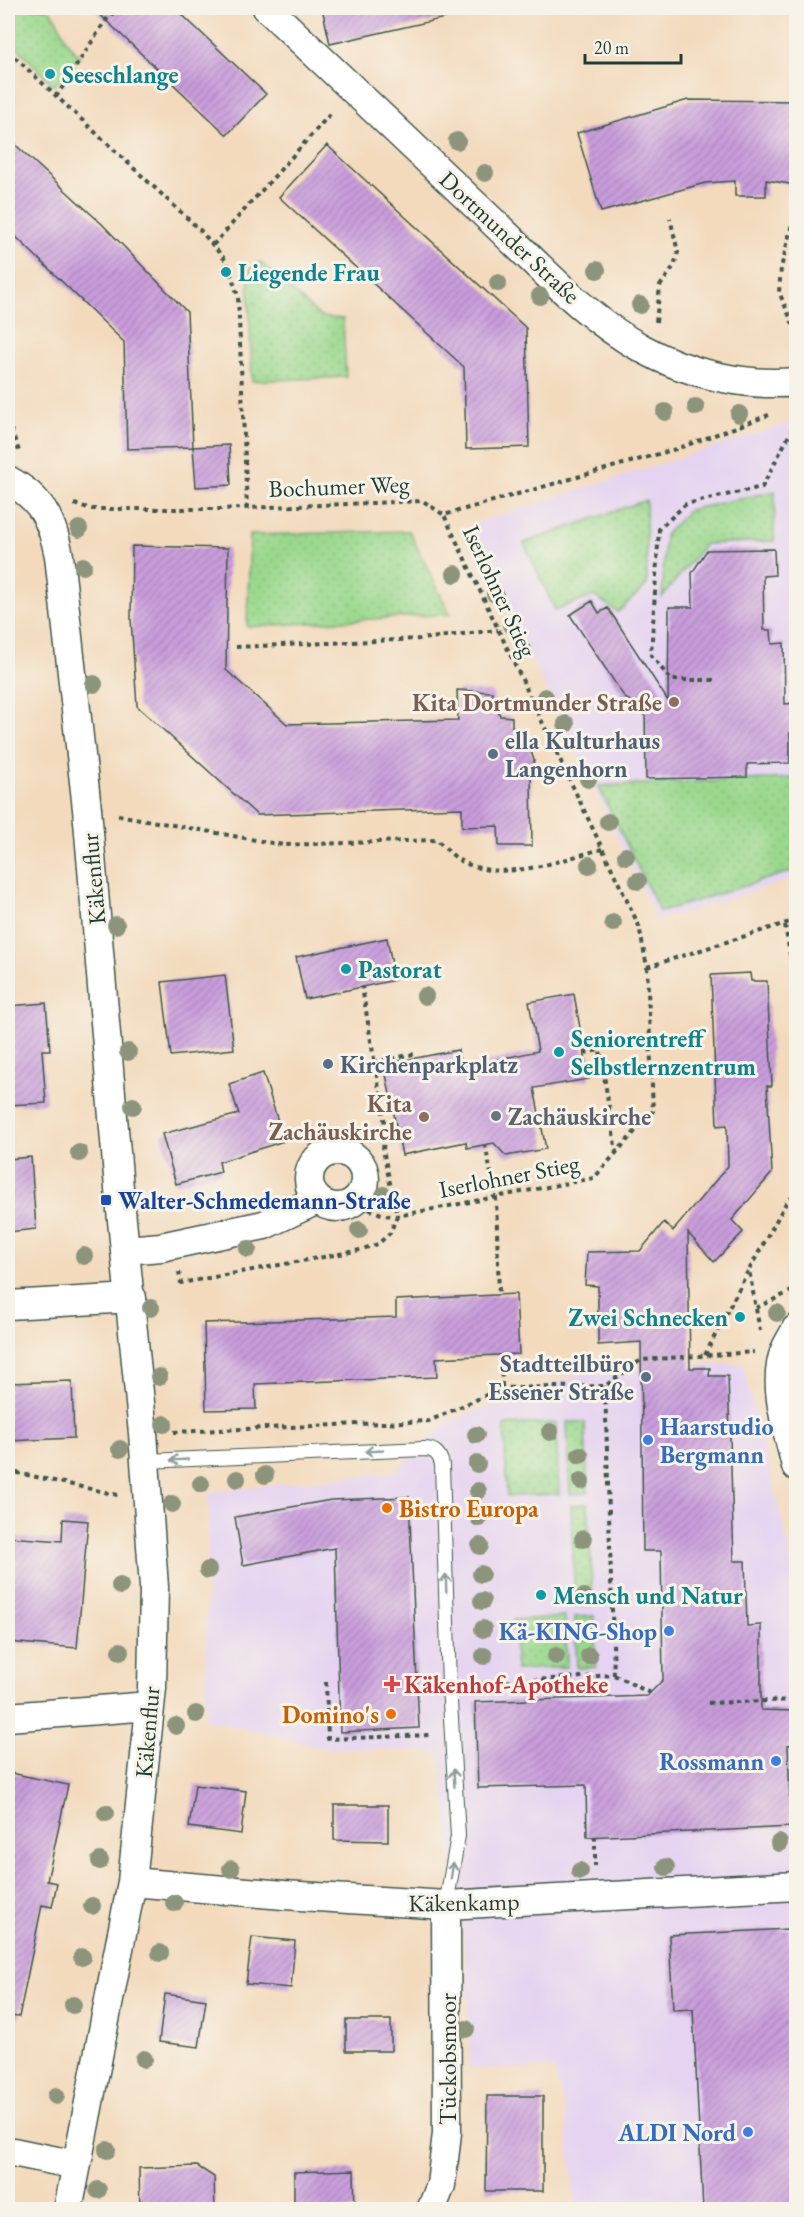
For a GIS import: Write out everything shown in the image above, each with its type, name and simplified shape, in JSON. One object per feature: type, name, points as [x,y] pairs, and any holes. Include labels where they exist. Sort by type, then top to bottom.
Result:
[{"type":"street","name":"Dortmunder Straße","points":[[267,8],[573,297],[614,332],[645,350],[699,372],[753,382],[796,382]]},
{"type":"street","name":"Käkenflur","points":[[27,494],[55,535],[59,556],[87,809],[144,1433],[154,1587],[150,1706],[132,1882],[68,2210]]},
{"type":"street","points":[[343,1152],[359,1161],[365,1179],[359,1196],[352,1203],[334,1208],[317,1200],[309,1183],[312,1166],[325,1153],[343,1152]]},
{"type":"street","points":[[126,1250],[176,1244],[264,1225],[317,1200]]},
{"type":"street","points":[[8,1305],[132,1298]]},
{"type":"street","points":[[796,1329],[784,1351],[781,1378],[783,1413],[796,1466]]},
{"type":"street","points":[[8,1717],[150,1706]]},
{"type":"street","name":"Käkenkamp","points":[[132,1882],[284,1895],[446,1905],[796,1886]]},
{"type":"street","name":"Tückobsmoor","points":[[431,2210],[441,2185],[447,2133],[446,1905]]},
{"type":"street","points":[[8,2151],[76,2165]]},
{"type":"lane","points":[[146,1461],[433,1450],[442,1465],[449,1685],[458,1836],[446,1905]]},
{"type":"path","points":[[56,97],[106,20],[118,8]]},
{"type":"path","points":[[8,51],[200,230],[227,262],[238,296],[247,507]]},
{"type":"path","points":[[213,245],[353,89]]},
{"type":"path","points":[[796,208],[781,268],[779,292],[796,331]]},
{"type":"path","points":[[645,350],[654,334],[660,286],[674,266],[678,252],[670,218]]},
{"type":"path","points":[[444,515],[676,449],[783,410],[796,382]]},
{"type":"path","points":[[714,680],[671,680],[651,655],[659,529],[686,504],[762,487],[796,422]]},
{"type":"path","name":"Bochumer Weg","points":[[27,494],[92,509],[423,501],[444,515]]},
{"type":"path","name":"Iserlohner Stieg","points":[[352,1203],[384,1215],[398,1216],[594,1178],[654,1111],[647,967],[639,926],[444,515]]},
{"type":"path","points":[[236,647],[420,639],[499,630]]},
{"type":"path","points":[[87,809],[283,844],[437,840],[461,861],[491,870],[518,870],[602,849]]},
{"type":"path","points":[[647,967],[796,920]]},
{"type":"path","points":[[785,925],[796,990]]},
{"type":"path","points":[[176,1244],[181,1283],[378,1244],[390,1233],[398,1216],[383,1150],[385,1125],[362,987]]},
{"type":"path","points":[[584,1053],[600,1050],[616,1152]]},
{"type":"path","points":[[374,1062],[414,1054]]},
{"type":"path","points":[[486,1144],[496,1198],[499,1295]]},
{"type":"path","points":[[705,1356],[786,1203],[796,1194]]},
{"type":"path","points":[[749,1270],[762,1341]]},
{"type":"path","points":[[756,1308],[796,1289]]},
{"type":"path","points":[[144,1433],[429,1421],[502,1388],[605,1386],[641,1360],[764,1352]]},
{"type":"path","points":[[501,1355],[502,1388]]},
{"type":"path","points":[[605,1386],[614,1675]]},
{"type":"path","points":[[8,1476],[18,1473],[149,1502]]},
{"type":"path","points":[[449,1685],[614,1675],[650,1693]]},
{"type":"path","points":[[591,1698],[592,1677]]},
{"type":"path","points":[[326,1682],[328,1739],[452,1734]]},
{"type":"path","points":[[708,1703],[796,1700]]},
{"type":"shaded area","name":"Kita Dortmunder Straße","points":[[796,421],[796,878],[657,921],[468,525]]},
{"type":"shaded area","points":[[743,1364],[796,1577],[796,2209],[576,2209],[563,2099],[553,2068],[470,2069],[467,1968],[439,1752],[324,1748],[205,1719],[209,1492],[395,1472],[448,1421],[600,1367]]},
{"type":"green space","points":[[8,8],[47,8],[74,51],[80,56],[54,86],[8,38]]},
{"type":"green space","points":[[260,262],[321,317],[343,319],[346,377],[252,381],[248,271]]},
{"type":"green space","points":[[775,491],[774,541],[705,544],[662,597],[665,535],[689,510]]},
{"type":"green space","points":[[646,500],[647,585],[618,612],[594,596],[555,610],[524,543]]},
{"type":"green space","points":[[409,531],[450,614],[247,627],[250,535]]},
{"type":"green space","points":[[796,778],[796,870],[660,912],[598,786]]},
{"type":"green space","points":[[567,1422],[585,1422],[588,1493],[570,1494]]},
{"type":"green space","points":[[556,1423],[559,1494],[507,1496],[504,1425]]},
{"type":"green space","points":[[588,1504],[593,1605],[575,1606],[571,1505]]},
{"type":"green space","points":[[594,1616],[596,1667],[577,1668],[575,1617]]},
{"type":"green space","points":[[565,1617],[567,1667],[516,1670],[513,1620]]},
{"type":"building","points":[[93,8],[175,8],[266,94],[227,135]]},
{"type":"building","points":[[322,8],[444,8],[445,18],[330,44]]},
{"type":"building","points":[[688,100],[796,101],[796,185],[766,180],[766,196],[735,196],[735,181],[705,183],[601,212],[577,133]]},
{"type":"building","points":[[8,138],[102,224],[187,312],[193,447],[127,449],[124,342],[8,229]]},
{"type":"building","points":[[327,145],[526,328],[529,447],[466,449],[464,367],[279,197]]},
{"type":"building","points":[[229,445],[231,485],[196,487],[193,447]]},
{"type":"building","points":[[132,546],[228,548],[226,670],[287,724],[458,720],[457,690],[492,692],[500,716],[512,717],[512,728],[524,731],[534,760],[531,776],[532,846],[499,846],[498,826],[462,827],[462,808],[257,815],[137,706],[131,619]]},
{"type":"building","points":[[774,549],[775,575],[763,576],[764,630],[771,630],[772,644],[784,643],[785,704],[796,703],[796,733],[790,733],[790,763],[747,764],[747,777],[646,779],[645,710],[625,698],[570,615],[592,601],[599,613],[608,608],[668,701],[669,607],[693,607],[692,573],[707,550]]},
{"type":"building","name":"Pastorat","points":[[387,938],[395,980],[305,999],[296,957]]},
{"type":"building","points":[[750,973],[751,981],[767,981],[772,1086],[767,1086],[772,1173],[732,1220],[743,1232],[714,1262],[688,1233],[690,1368],[710,1368],[709,1376],[728,1376],[734,1561],[745,1561],[747,1626],[761,1625],[761,1710],[796,1711],[796,1744],[788,1745],[791,1827],[587,1837],[586,1785],[478,1788],[475,1702],[647,1696],[663,1680],[661,1551],[643,1551],[641,1342],[598,1345],[598,1286],[585,1285],[587,1252],[640,1251],[664,1222],[673,1231],[728,1166],[727,1125],[717,1126],[711,975]]},
{"type":"building","points":[[225,975],[234,1049],[171,1056],[162,982]]},
{"type":"building","points":[[574,994],[589,1079],[534,1088],[546,1149],[506,1156],[494,1143],[467,1148],[466,1142],[402,1155],[384,1064],[458,1050],[461,1067],[538,1051],[529,1002]]},
{"type":"building","points":[[46,1003],[50,1050],[42,1050],[46,1103],[8,1105],[8,1006]]},
{"type":"building","points":[[263,1073],[284,1141],[219,1162],[221,1172],[176,1184],[162,1134],[239,1114],[229,1084]]},
{"type":"building","points":[[31,1157],[36,1229],[8,1232],[8,1159]]},
{"type":"building","points":[[516,1294],[519,1354],[436,1358],[437,1377],[255,1384],[256,1409],[206,1410],[204,1323],[396,1317],[396,1300]]},
{"type":"building","points":[[72,1381],[74,1438],[8,1441],[8,1383]]},
{"type":"building","points":[[409,1497],[419,1728],[340,1732],[335,1548],[243,1565],[235,1517],[331,1500]]},
{"type":"building","points":[[63,1519],[88,1521],[77,1648],[8,1642],[8,1537],[62,1541]]},
{"type":"building","points":[[11,1773],[68,1785],[47,1881],[57,1883],[52,1907],[42,1905],[19,2017],[8,2016],[8,1787]]},
{"type":"building","points":[[195,1785],[246,1791],[241,1834],[189,1827]]},
{"type":"building","points":[[334,1805],[388,1805],[388,1841],[334,1840]]},
{"type":"building","name":"ALDI Nord","points":[[789,1929],[796,2066],[796,2210],[703,2210],[693,2009],[673,2010],[669,1935]]},
{"type":"building","points":[[252,1937],[295,1941],[291,1988],[246,1984]]},
{"type":"building","points":[[165,1994],[206,2000],[199,2047],[159,2042]]},
{"type":"building","points":[[346,2020],[391,2020],[391,2051],[346,2051]]},
{"type":"building","points":[[487,2096],[543,2096],[543,2191],[486,2191]]},
{"type":"building","points":[[197,2166],[214,2177],[215,2210],[140,2210],[139,2168]]},
{"type":"building","points":[[354,2170],[355,2210],[294,2210],[294,2172]]},
{"type":"place","name":"Seeschlange","points":[[50,74]]},
{"type":"place","name":"Liegende Frau","points":[[226,272]]},
{"type":"place","name":"Kita Dortmunder Straße","points":[[674,702]]},
{"type":"place","name":"ella Kulturhaus Langenhorn","points":[[493,754]]},
{"type":"place","name":"Pastorat","points":[[346,969]]},
{"type":"place","name":"Seniorentreff Selbstlernzentrum","points":[[559,1052]]},
{"type":"place","name":"Kirchenparkplatz","points":[[328,1064]]},
{"type":"place","name":"Zachäuskirche","points":[[496,1116]]},
{"type":"place","name":"Kita Zachäuskirche","points":[[424,1117]]},
{"type":"place","name":"Walter-Schmedemann-Straße","points":[[106,1200]]},
{"type":"place","name":"Zwei Schnecken","points":[[740,1317]]},
{"type":"place","name":"Stadtteilbüro Essener Straße","points":[[646,1377]]},
{"type":"place","name":"Haarstudio Bergmann","points":[[648,1440]]},
{"type":"place","name":"Bistro Europa","points":[[387,1508]]},
{"type":"place","name":"Mensch und Natur","points":[[541,1595]]},
{"type":"place","name":"Kä-KING-Shop","points":[[669,1631]]},
{"type":"place","name":"Käkenhof-Apotheke","points":[[392,1684]]},
{"type":"place","name":"Domino's","points":[[391,1714]]},
{"type":"place","name":"Rossmann","points":[[776,1761]]},
{"type":"place","name":"ALDI Nord","points":[[748,2132]]}]
